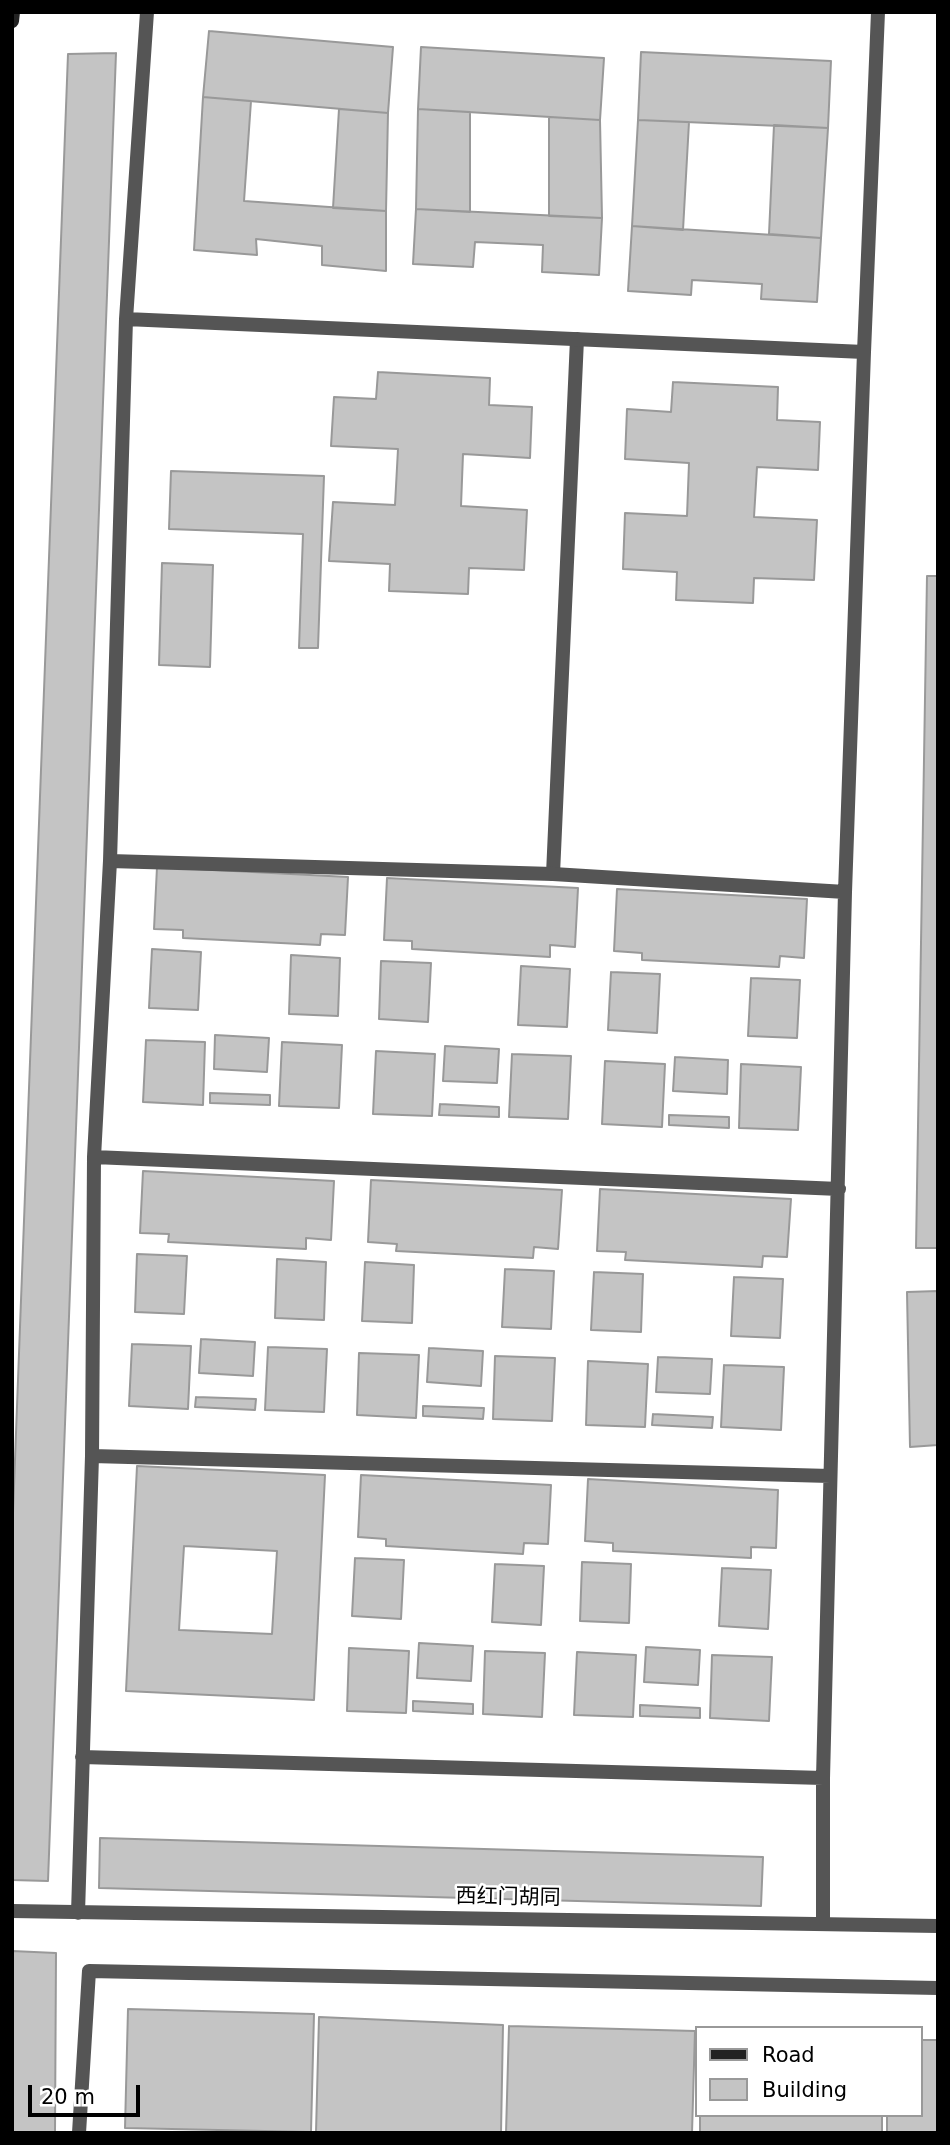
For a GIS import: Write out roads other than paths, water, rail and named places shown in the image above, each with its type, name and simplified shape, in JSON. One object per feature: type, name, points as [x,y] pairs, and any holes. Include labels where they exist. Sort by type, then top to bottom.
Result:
[{"type":"main road","points":[[12,21],[13,12]]},
{"type":"street","points":[[78,1913],[92,1456],[94,1157],[110,861],[126,319],[147,12]]},
{"type":"street","points":[[823,1923],[823,1779],[845,892],[878,12]]},
{"type":"street","points":[[126,319],[864,352]]},
{"type":"street","points":[[553,874],[576,339]]},
{"type":"street","points":[[110,861],[553,874],[845,892]]},
{"type":"street","points":[[94,1157],[839,1189]]},
{"type":"street","points":[[92,1456],[830,1476]]},
{"type":"street","points":[[82,1757],[823,1779]]},
{"type":"street","name":"西红门胡同","points":[[12,1911],[938,1926]]},
{"type":"street","points":[[79,2133],[89,1971],[938,1988]]}]
